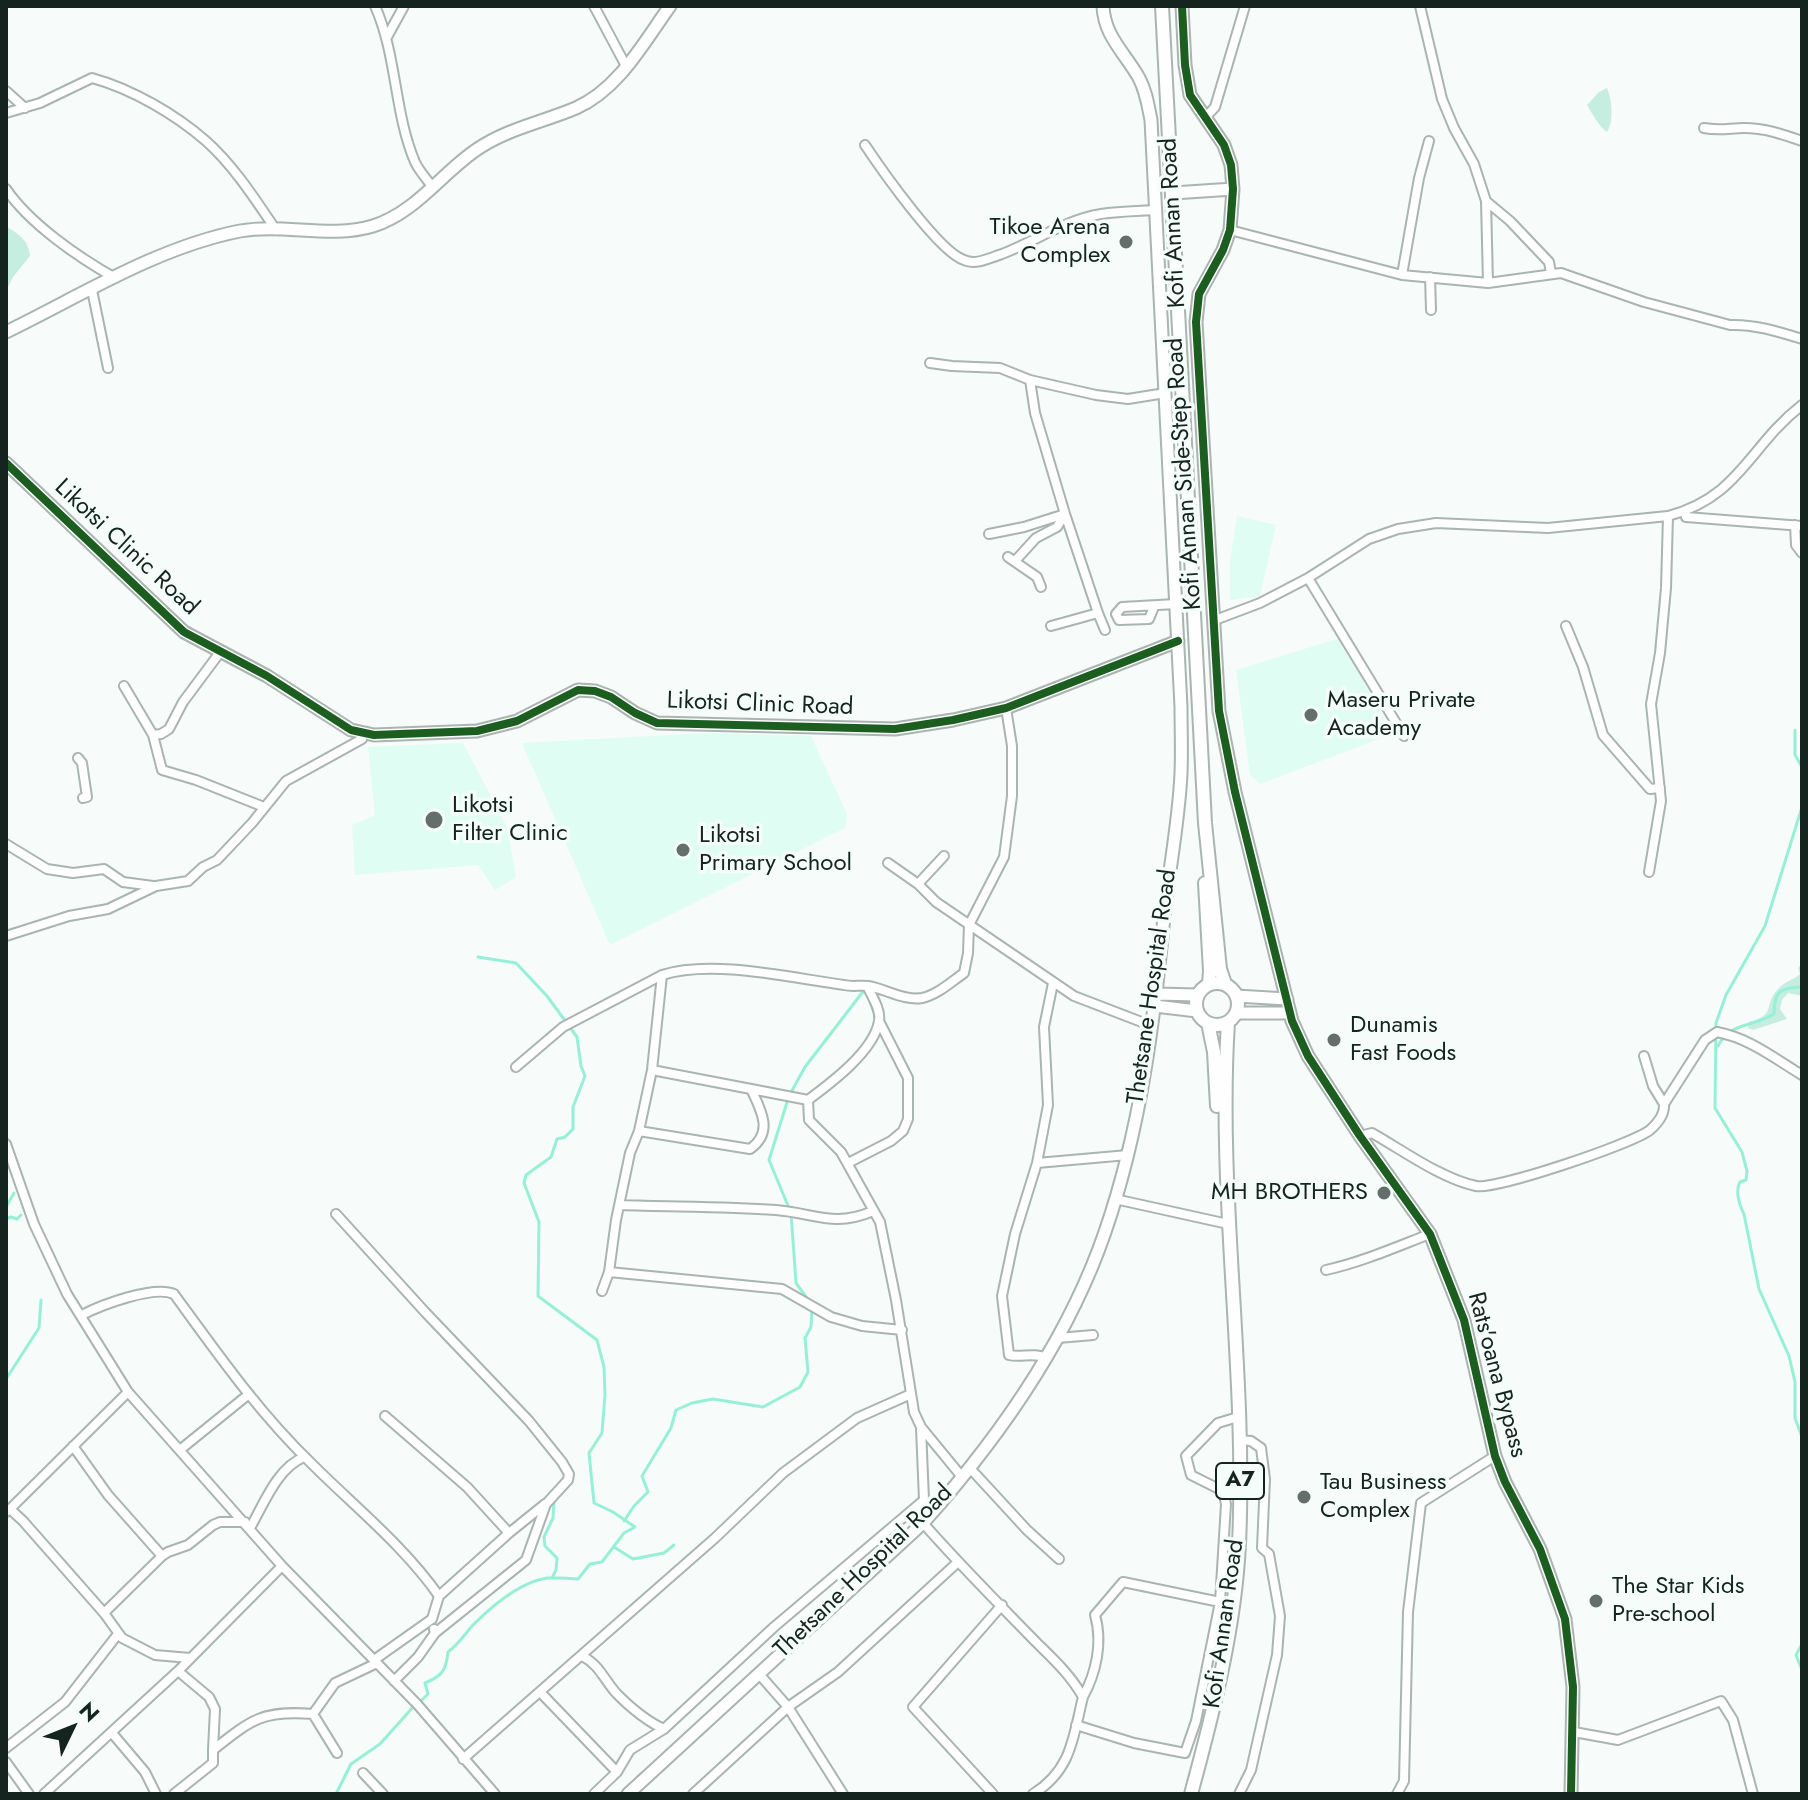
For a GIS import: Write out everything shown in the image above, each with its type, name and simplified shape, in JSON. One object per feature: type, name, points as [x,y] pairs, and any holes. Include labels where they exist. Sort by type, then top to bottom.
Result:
[{"type":"main road","name":"Kofi Annan Road","points":[[1162,6],[1205,823],[1220,969],[1225,984]]},
{"type":"main road","name":"Kofi Annan Road","points":[[1205,823],[1202,847],[1209,984]]},
{"type":"main road","points":[[1232,1017],[1222,1024],[1208,1023],[1197,1011],[1197,995],[1209,984],[1225,984],[1236,996]]},
{"type":"main road","name":"A7","points":[[1232,1017],[1236,996]]},
{"type":"main road","name":"Kofi Annan Road","points":[[1191,1794],[1215,1706],[1239,1546],[1239,1440],[1225,1164],[1224,1080],[1232,1017]]},
{"type":"main road","name":"Kofi Annan Road","points":[[1208,1023],[1214,1052],[1217,1108],[1225,1164]]},
{"type":"street","points":[[375,6],[386,37],[405,131],[416,164],[433,188]]},
{"type":"street","points":[[386,37],[404,6]]},
{"type":"street","points":[[594,6],[626,66]]},
{"type":"street","points":[[6,332],[182,246],[243,231],[334,232],[374,226],[403,211],[477,149],[496,137],[578,107],[600,93],[626,66],[670,6]]},
{"type":"street","name":"Thetsane Hospital Road","points":[[628,1794],[923,1523],[966,1472],[1032,1382],[1058,1338],[1085,1281],[1128,1155],[1156,1000],[1181,774],[1178,641],[1151,120],[1140,80],[1110,36],[1103,6]]},
{"type":"street","name":"Kofi Annan Side-Step Road","points":[[1182,6],[1190,95],[1224,145],[1231,165],[1233,189],[1230,230],[1223,250],[1199,294],[1196,322],[1219,711],[1235,792],[1287,999]]},
{"type":"street","points":[[1205,118],[1215,107],[1245,6]]},
{"type":"street","points":[[1420,6],[1442,99],[1474,164],[1486,201],[1488,283]]},
{"type":"street","points":[[6,113],[25,108],[92,78],[115,84],[159,108],[206,141],[244,184],[276,230]]},
{"type":"street","points":[[6,91],[25,108]]},
{"type":"street","points":[[1704,128],[1720,131],[1743,128],[1773,130],[1802,141]]},
{"type":"street","points":[[1402,275],[1429,141]]},
{"type":"street","points":[[865,145],[914,211],[952,254],[963,260],[986,260],[1050,231],[1100,214],[1155,210]]},
{"type":"street","points":[[6,189],[17,205],[34,220],[87,261],[115,278]]},
{"type":"street","points":[[1173,193],[1233,189]]},
{"type":"street","points":[[1486,201],[1549,262],[1551,273]]},
{"type":"street","points":[[1230,230],[1402,275],[1488,283],[1561,273],[1644,302],[1730,325],[1802,339]]},
{"type":"street","points":[[1430,277],[1431,310]]},
{"type":"street","points":[[92,290],[108,368]]},
{"type":"street","points":[[930,363],[1000,368],[1030,380],[1128,399],[1165,393]]},
{"type":"street","points":[[1030,380],[1035,413],[1065,514],[1105,630]]},
{"type":"street","points":[[1215,620],[1260,603],[1308,578],[1369,539],[1410,526],[1436,523],[1548,528],[1685,512],[1728,486],[1789,415],[1802,405]]},
{"type":"street","name":"Likotsi Clinic Road","points":[[6,463],[184,632],[267,676],[337,723],[361,734],[477,731],[517,721],[578,690],[595,691],[611,697],[657,723],[895,729],[1006,708],[1178,641]]},
{"type":"street","points":[[1685,512],[1686,517],[1798,526],[1796,545],[1802,553]]},
{"type":"street","points":[[989,534],[1065,514]]},
{"type":"street","points":[[1041,587],[1037,577],[1012,559],[1036,538],[1057,527],[1065,514]]},
{"type":"street","points":[[1649,872],[1661,801],[1651,704],[1666,588],[1668,516]]},
{"type":"street","points":[[1308,578],[1404,736]]},
{"type":"street","points":[[1154,607],[1176,604]]},
{"type":"street","points":[[1051,626],[1098,613]]},
{"type":"street","points":[[1566,626],[1583,667],[1603,735],[1650,789],[1660,788]]},
{"type":"street","points":[[153,735],[169,729],[183,702],[221,651]]},
{"type":"street","points":[[124,686],[153,735],[162,770],[264,807]]},
{"type":"street","points":[[516,1067],[563,1027],[674,971],[711,969],[789,977],[867,986],[920,999],[934,994],[964,973],[969,925],[1004,857],[1012,783],[1012,746],[1006,708]]},
{"type":"street","points":[[6,844],[47,869],[73,873],[104,869],[123,882],[156,886],[188,881],[203,867],[217,860],[286,781],[362,739],[361,734]]},
{"type":"street","points":[[78,758],[82,763],[87,797],[83,798]]},
{"type":"street","points":[[918,884],[944,856]]},
{"type":"street","points":[[888,863],[918,884],[936,902],[1005,946],[1074,996],[1152,1026]]},
{"type":"street","points":[[6,936],[69,916],[108,909],[156,886]]},
{"type":"street","points":[[602,1291],[609,1272],[630,1153],[639,1131],[652,1070],[662,975]]},
{"type":"street","points":[[1046,1358],[1038,1354],[1009,1355],[1002,1296],[1015,1234],[1037,1163],[1048,1105],[1044,1027],[1053,983]]},
{"type":"street","points":[[848,1163],[891,1141],[903,1131],[908,1119],[908,1078],[879,1021],[877,1005],[867,986]]},
{"type":"street","points":[[1156,1000],[1197,995]]},
{"type":"street","points":[[1236,996],[1287,999]]},
{"type":"street","name":"Rats'oana Bypass","points":[[1287,999],[1289,1013],[1308,1056],[1430,1234],[1464,1320],[1495,1456],[1540,1549],[1565,1619],[1573,1687],[1571,1794]]},
{"type":"street","points":[[1156,1000],[1197,1011]]},
{"type":"street","points":[[1232,1017],[1289,1013]]},
{"type":"street","points":[[808,1100],[861,1056],[879,1021]]},
{"type":"street","points":[[1360,1136],[1372,1133],[1442,1172],[1479,1187],[1506,1182],[1625,1143],[1649,1131],[1661,1118],[1664,1104],[1705,1040],[1717,1032],[1749,1042],[1802,1075]]},
{"type":"street","points":[[1644,1056],[1653,1086],[1664,1104]]},
{"type":"street","points":[[652,1070],[808,1100]]},
{"type":"street","points":[[639,1131],[750,1149],[759,1141],[765,1119],[751,1089]]},
{"type":"street","points":[[808,1100],[809,1120],[848,1163],[880,1222],[902,1330],[914,1412],[921,1427],[1059,1559]]},
{"type":"street","points":[[6,1144],[34,1224],[67,1294],[128,1392],[282,1566],[417,1704],[495,1794]]},
{"type":"street","points":[[1037,1163],[1128,1155]]},
{"type":"street","points":[[1115,1199],[1228,1224]]},
{"type":"street","points":[[620,1205],[780,1210],[816,1219],[861,1216],[873,1211]]},
{"type":"street","points":[[336,1214],[464,1355],[529,1421],[569,1474],[568,1480],[546,1504],[439,1596],[432,1619],[435,1633]]},
{"type":"street","points":[[1326,1270],[1359,1263],[1430,1234]]},
{"type":"street","points":[[609,1272],[782,1289],[831,1317],[862,1326],[902,1330]]},
{"type":"street","points":[[82,1315],[98,1306],[159,1291],[174,1294],[249,1394],[304,1457],[407,1557],[439,1596]]},
{"type":"street","points":[[1058,1338],[1093,1335]]},
{"type":"street","points":[[128,1392],[8,1510],[104,1613],[118,1634],[155,1655],[190,1658]]},
{"type":"street","points":[[181,1449],[249,1394]]},
{"type":"street","points":[[463,1759],[715,1538],[783,1473],[857,1418],[911,1394]]},
{"type":"street","points":[[385,1416],[467,1487],[509,1533]]},
{"type":"street","points":[[1076,1725],[1134,1743],[1185,1753],[1196,1721],[1220,1602],[1226,1504],[1223,1491],[1191,1475],[1186,1456],[1218,1423],[1238,1417]]},
{"type":"street","points":[[594,1794],[617,1772],[630,1750],[664,1729],[774,1627],[924,1500],[921,1427]]},
{"type":"street","points":[[1239,1440],[1251,1441],[1261,1448],[1265,1479],[1262,1548],[1269,1554],[1280,1616],[1277,1655],[1251,1770],[1239,1794]]},
{"type":"street","points":[[73,1446],[108,1495],[162,1556]]},
{"type":"street","points":[[1397,1794],[1404,1781],[1408,1612],[1421,1503],[1495,1456]]},
{"type":"street","points":[[248,1525],[280,1477],[295,1461],[304,1457]]},
{"type":"street","points":[[394,1681],[418,1657],[435,1633],[526,1560],[546,1504]]},
{"type":"street","points":[[104,1613],[168,1552],[188,1545],[220,1522],[248,1525]]},
{"type":"street","points":[[923,1523],[1071,1677],[1083,1697]]},
{"type":"street","points":[[693,1794],[788,1707],[838,1672],[958,1562]]},
{"type":"street","points":[[49,1792],[178,1671],[282,1566]]},
{"type":"street","points":[[1033,1794],[1047,1786],[1067,1760],[1083,1697],[1092,1680],[1098,1644],[1095,1615],[1123,1582],[1220,1602]]},
{"type":"street","points":[[993,1794],[913,1707],[1002,1605]]},
{"type":"street","points":[[313,1714],[335,1683],[375,1662],[432,1619]]},
{"type":"street","points":[[6,1748],[65,1702],[118,1634]]},
{"type":"street","points":[[582,1656],[594,1662],[616,1692],[641,1716],[664,1729]]},
{"type":"street","points":[[174,1794],[213,1763],[215,1709],[209,1697],[178,1671]]},
{"type":"street","points":[[759,1674],[788,1707],[843,1794]]},
{"type":"street","points":[[541,1693],[617,1772]]},
{"type":"street","points":[[1574,1732],[1618,1740],[1721,1701],[1733,1720],[1753,1794]]},
{"type":"street","points":[[213,1750],[263,1715],[284,1711],[313,1714]]},
{"type":"street","points":[[313,1714],[337,1753]]},
{"type":"street","points":[[112,1733],[145,1772],[156,1794]]},
{"type":"street","points":[[6,1762],[29,1794]]},
{"type":"street","points":[[363,1773],[383,1794]]},
{"type":"shaded area","points":[[1607,88],[1612,110],[1607,132],[1587,105]]},
{"type":"shaded area","points":[[6,226],[25,242],[30,256],[6,291]]},
{"type":"shaded area","points":[[1237,516],[1276,525],[1260,596],[1230,600],[1230,560]]},
{"type":"shaded area","name":"Maseru Private Academy","points":[[1340,638],[1392,734],[1260,784],[1250,775],[1236,670]]},
{"type":"shaded area","name":"Likotsi Primary School","points":[[707,733],[811,736],[847,814],[845,828],[610,945],[522,743]]},
{"type":"shaded area","name":"Likotsi Filter Clinic","points":[[463,743],[507,827],[516,877],[495,890],[478,865],[355,875],[352,825],[375,815],[368,747]]},
{"type":"shaded area","points":[[1802,963],[1802,996],[1788,993],[1782,1000],[1780,1009],[1787,1019],[1753,1030],[1748,1028],[1749,1022],[1767,1013],[1778,989],[1800,974],[1798,968]]},
{"type":"waterway","points":[[1795,730],[1795,755],[1802,767]]},
{"type":"waterway","points":[[1802,807],[1765,926],[1726,995],[1716,1023],[1715,1108],[1742,1152],[1747,1171],[1746,1180],[1740,1182],[1738,1198],[1759,1289],[1789,1356],[1795,1382],[1795,1418],[1802,1437]]},
{"type":"waterway","points":[[420,1702],[428,1694],[425,1683],[442,1672],[448,1652],[498,1603],[537,1580],[578,1579],[590,1564],[602,1562],[624,1533],[635,1527],[594,1503],[589,1453],[602,1433],[604,1367],[597,1340],[538,1296],[539,1222],[524,1183],[526,1175],[551,1157],[557,1139],[565,1137],[573,1129],[573,1107],[585,1076],[577,1037],[547,996],[516,963],[478,957]]},
{"type":"waterway","points":[[1718,1046],[1729,1032],[1774,1014],[1780,992],[1802,987]]},
{"type":"waterway","points":[[809,1301],[796,1283],[791,1213],[769,1160],[789,1096],[805,1067],[865,989]]},
{"type":"waterway","points":[[6,1207],[14,1193]]},
{"type":"waterway","points":[[6,1219],[17,1219],[21,1215]]},
{"type":"waterway","points":[[6,1379],[39,1328],[41,1300]]},
{"type":"waterway","points":[[624,1521],[648,1492],[642,1476],[671,1428],[676,1410],[713,1399],[763,1407],[800,1387],[808,1372],[805,1338],[811,1327],[812,1308]]},
{"type":"waterway","points":[[6,1386],[6,1391]]},
{"type":"waterway","points":[[552,1578],[557,1558],[545,1546],[544,1537],[553,1518],[554,1499]]},
{"type":"waterway","points":[[614,1547],[633,1559],[664,1553],[674,1545]]},
{"type":"waterway","points":[[1802,1644],[1796,1655],[1802,1670]]},
{"type":"waterway","points":[[336,1794],[351,1764],[380,1744],[414,1706]]},
{"type":"cycle path","points":[[1182,6],[1190,95],[1224,145],[1231,165],[1233,189],[1230,230],[1223,250],[1199,294],[1196,322],[1219,711],[1235,792],[1292,1021],[1308,1056],[1430,1234],[1464,1320],[1495,1456],[1540,1549],[1565,1619],[1573,1687],[1571,1794]]},
{"type":"cycle path","points":[[6,463],[184,632],[267,676],[351,730],[374,735],[477,731],[517,721],[578,690],[595,691],[611,697],[657,723],[895,729],[1006,708],[1178,641]]},
{"type":"place","name":"Tikoe Arena Complex","points":[[1126,242]]},
{"type":"place","name":"Maseru Private Academy","points":[[1311,715]]},
{"type":"place","name":"Likotsi Filter Clinic","points":[[434,820]]},
{"type":"place","name":"Likotsi Primary School","points":[[683,850]]},
{"type":"place","name":"Dunamis Fast Foods","points":[[1334,1040]]},
{"type":"place","name":"MH BROTHERS","points":[[1384,1193]]},
{"type":"place","name":"Tau Business Complex","points":[[1304,1497]]},
{"type":"place","name":"The Star Kids Pre-school","points":[[1596,1601]]}]
